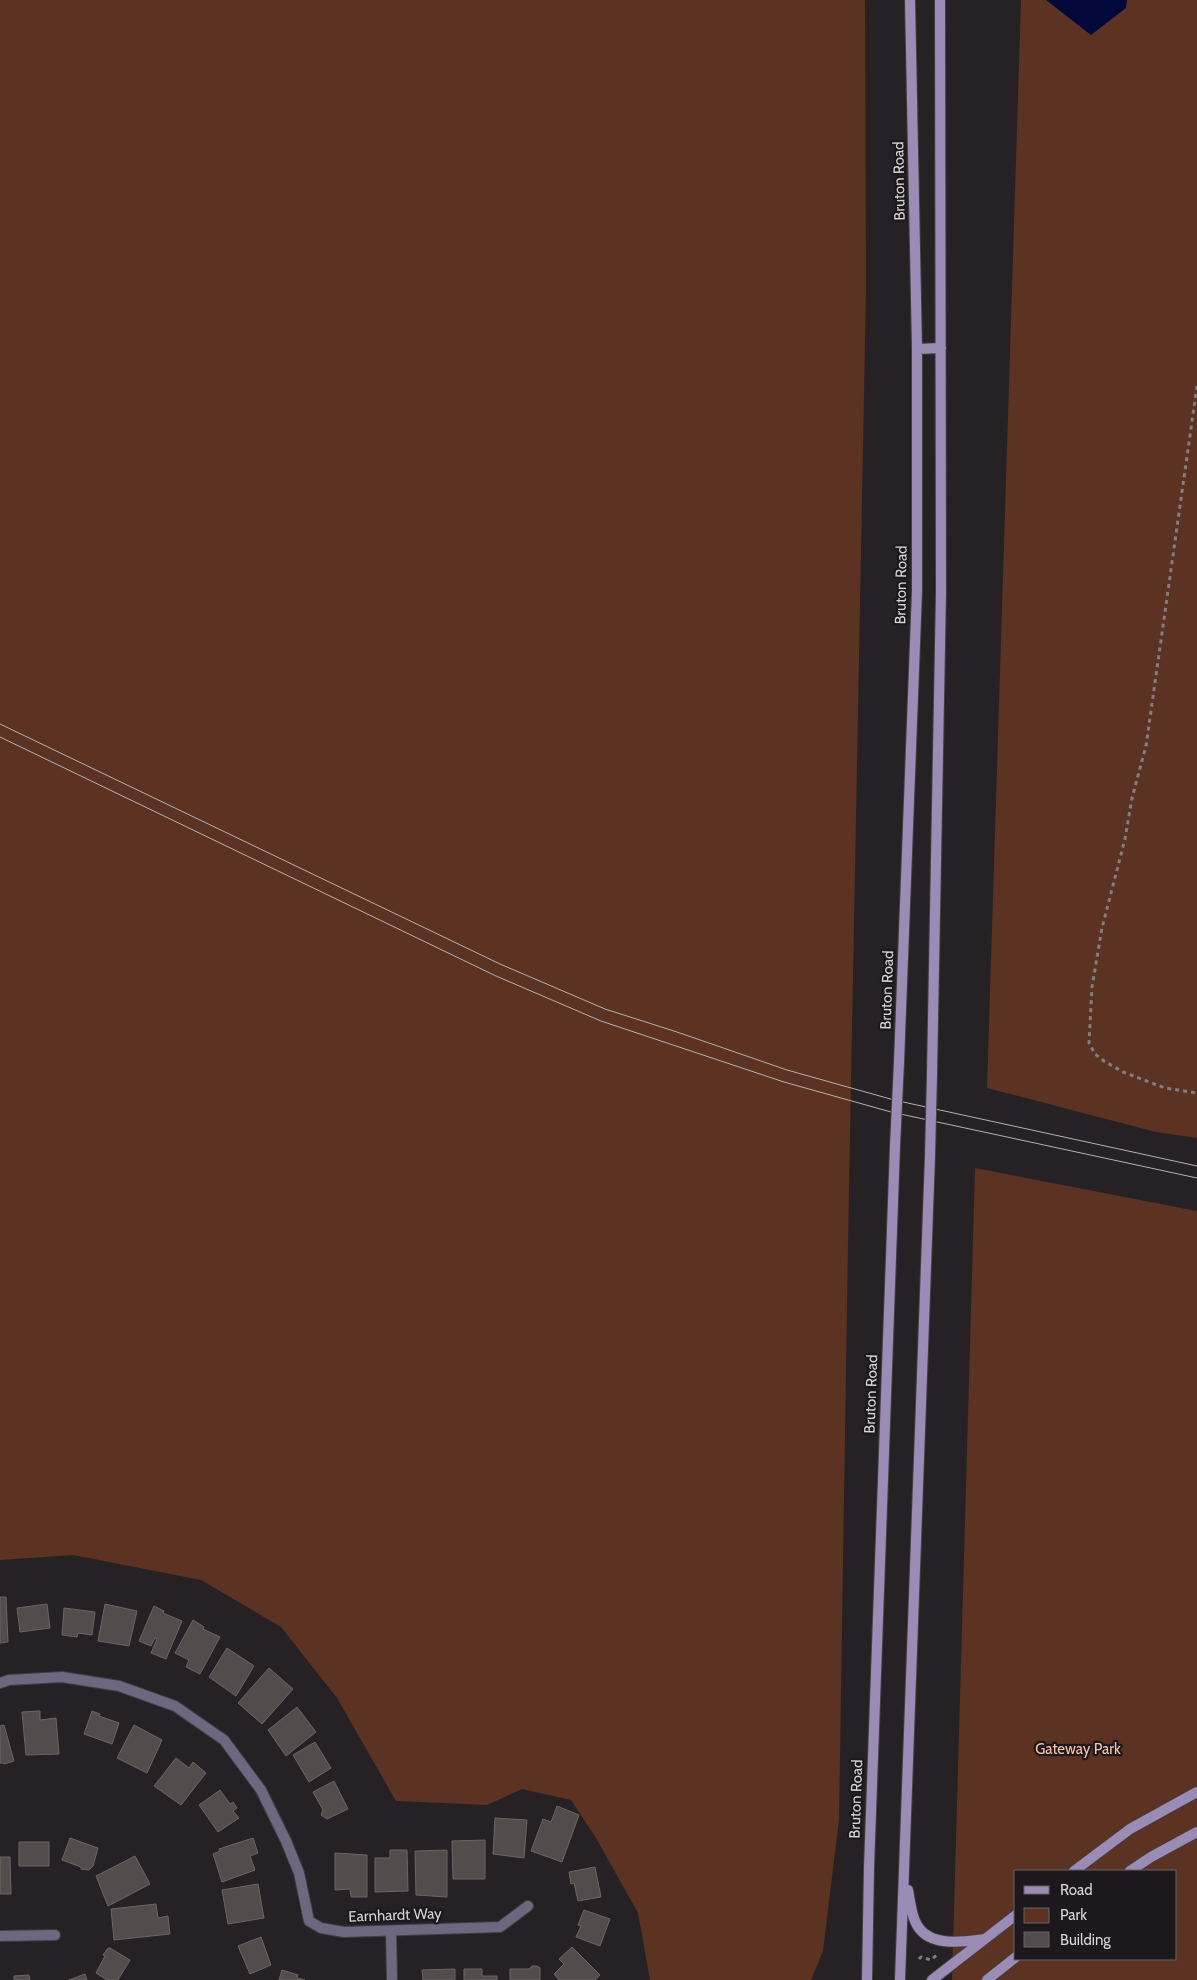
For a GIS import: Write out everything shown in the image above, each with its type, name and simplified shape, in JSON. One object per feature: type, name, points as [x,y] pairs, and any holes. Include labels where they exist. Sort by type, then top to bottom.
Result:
[{"type":"main road","name":"Bruton Road","points":[[867,1980],[870,1838],[917,591],[917,349],[910,0]]},
{"type":"main road","points":[[900,1980],[932,1074],[940,592],[940,0]]},
{"type":"main road","points":[[917,349],[940,348]]},
{"type":"main road","points":[[1075,1870],[1130,1830],[1197,1792]]},
{"type":"main road","points":[[1132,1870],[1197,1832]]},
{"type":"main road","points":[[905,1876],[914,1921],[931,1938],[944,1942],[984,1939]]},
{"type":"main road","points":[[932,1980],[1014,1917]]},
{"type":"main road","points":[[987,1980],[1014,1959]]},
{"type":"street","name":"Earnhardt Way","points":[[0,1683],[9,1680],[62,1677],[119,1686],[175,1706],[224,1740],[261,1790],[286,1841],[299,1873],[309,1921],[321,1928],[344,1932],[500,1927],[528,1906]]},
{"type":"street","points":[[391,1931],[392,1980]]},
{"type":"street","points":[[0,1936],[55,1935]]},
{"type":"path","points":[[1197,386],[1146,746],[1102,928],[1092,987],[1089,1043],[1095,1054],[1104,1062],[1123,1072],[1165,1088],[1197,1093]]},
{"type":"path","points":[[919,1958],[931,1960],[938,1956],[942,1949]]},
{"type":"green space","points":[[0,0],[865,0],[866,287],[839,1820],[823,1951],[811,1980],[650,1980],[638,1913],[596,1838],[571,1800],[522,1789],[487,1805],[396,1801],[337,1698],[281,1627],[201,1580],[73,1555],[0,1560]]},
{"type":"green space","points":[[1021,0],[1197,0],[1197,1138],[1156,1132],[987,1088]]},
{"type":"green space","name":"Gateway Park","points":[[975,1168],[1197,1211],[1197,1980],[952,1980]]},
{"type":"shaded area","points":[[1046,0],[1127,0],[1126,8],[1091,35]]},
{"type":"building","points":[[0,1597],[6,1597],[8,1642],[0,1643]]},
{"type":"building","points":[[47,1604],[50,1628],[20,1632],[17,1608]]},
{"type":"building","points":[[105,1604],[137,1611],[129,1646],[98,1641]]},
{"type":"building","points":[[154,1606],[164,1611],[163,1613],[182,1621],[166,1659],[151,1653],[157,1639],[155,1638],[151,1646],[139,1641]]},
{"type":"building","points":[[64,1608],[95,1612],[92,1635],[78,1633],[77,1637],[62,1635]]},
{"type":"building","points":[[193,1620],[204,1627],[203,1629],[220,1637],[200,1674],[186,1667],[189,1660],[175,1653]]},
{"type":"building","points":[[227,1648],[254,1666],[236,1696],[209,1677]]},
{"type":"building","points":[[269,1668],[293,1689],[262,1724],[238,1703]]},
{"type":"building","points":[[297,1707],[316,1732],[286,1756],[268,1730]]},
{"type":"building","points":[[40,1711],[40,1720],[56,1718],[59,1754],[26,1755],[22,1712]]},
{"type":"building","points":[[92,1711],[100,1714],[99,1716],[119,1723],[112,1744],[84,1734]]},
{"type":"building","points":[[4,1725],[14,1761],[4,1764],[0,1763],[0,1726]]},
{"type":"building","points":[[134,1725],[162,1740],[147,1773],[117,1758]]},
{"type":"building","points":[[315,1742],[331,1768],[309,1782],[293,1755]]},
{"type":"building","points":[[176,1758],[189,1768],[193,1762],[206,1773],[181,1805],[154,1786]]},
{"type":"building","points":[[334,1781],[348,1809],[327,1819],[321,1815],[323,1810],[313,1792]]},
{"type":"building","points":[[220,1790],[230,1804],[233,1802],[237,1808],[233,1811],[239,1818],[218,1832],[199,1805]]},
{"type":"building","points":[[557,1806],[579,1815],[562,1862],[531,1851],[543,1819],[551,1822]]},
{"type":"building","points":[[495,1818],[527,1820],[524,1858],[493,1854]]},
{"type":"building","points":[[70,1838],[98,1848],[93,1866],[89,1870],[81,1869],[81,1867],[62,1860]]},
{"type":"building","points":[[253,1838],[258,1853],[250,1856],[255,1870],[222,1882],[213,1854],[220,1851],[219,1849]]},
{"type":"building","points":[[485,1840],[485,1879],[453,1879],[452,1841]]},
{"type":"building","points":[[19,1842],[49,1842],[49,1866],[19,1866]]},
{"type":"building","points":[[390,1850],[407,1850],[408,1891],[375,1892],[375,1858],[390,1858]]},
{"type":"building","points":[[447,1850],[447,1897],[416,1895],[415,1851]]},
{"type":"building","points":[[335,1853],[367,1855],[367,1897],[351,1897],[350,1889],[335,1890]]},
{"type":"building","points":[[135,1856],[150,1884],[108,1906],[96,1876]]},
{"type":"building","points":[[0,1857],[10,1857],[11,1894],[0,1894]]},
{"type":"building","points":[[595,1867],[601,1897],[578,1901],[574,1883],[571,1884],[569,1872]]},
{"type":"building","points":[[258,1884],[264,1918],[228,1924],[222,1890]]},
{"type":"building","points":[[156,1904],[158,1918],[168,1916],[170,1934],[114,1940],[111,1909]]},
{"type":"building","points":[[584,1910],[610,1919],[600,1946],[576,1937],[581,1926],[578,1925]]},
{"type":"building","points":[[261,1937],[271,1965],[250,1974],[238,1946]]},
{"type":"building","points":[[572,1947],[600,1975],[595,1980],[559,1980],[554,1974],[564,1964],[559,1959]]},
{"type":"building","points":[[108,1948],[130,1960],[118,1980],[107,1980],[96,1973]]},
{"type":"building","points":[[532,1966],[540,1968],[540,1980],[510,1980],[510,1969],[529,1969]]},
{"type":"building","points":[[455,1969],[455,1980],[423,1980],[422,1970]]},
{"type":"building","points":[[464,1969],[482,1969],[482,1976],[497,1976],[497,1980],[464,1980]]},
{"type":"building","points":[[282,1970],[298,1975],[297,1978],[305,1980],[279,1980]]},
{"type":"building","points":[[85,1974],[87,1980],[69,1980]]},
{"type":"building","points":[[29,1975],[30,1980],[14,1980],[14,1976]]},
{"type":"tram line","points":[[0,724],[500,964],[605,1009],[787,1070],[894,1100],[1197,1166]]},
{"type":"tram line","points":[[0,737],[496,976],[601,1021],[784,1082],[891,1112],[1197,1178]]}]
